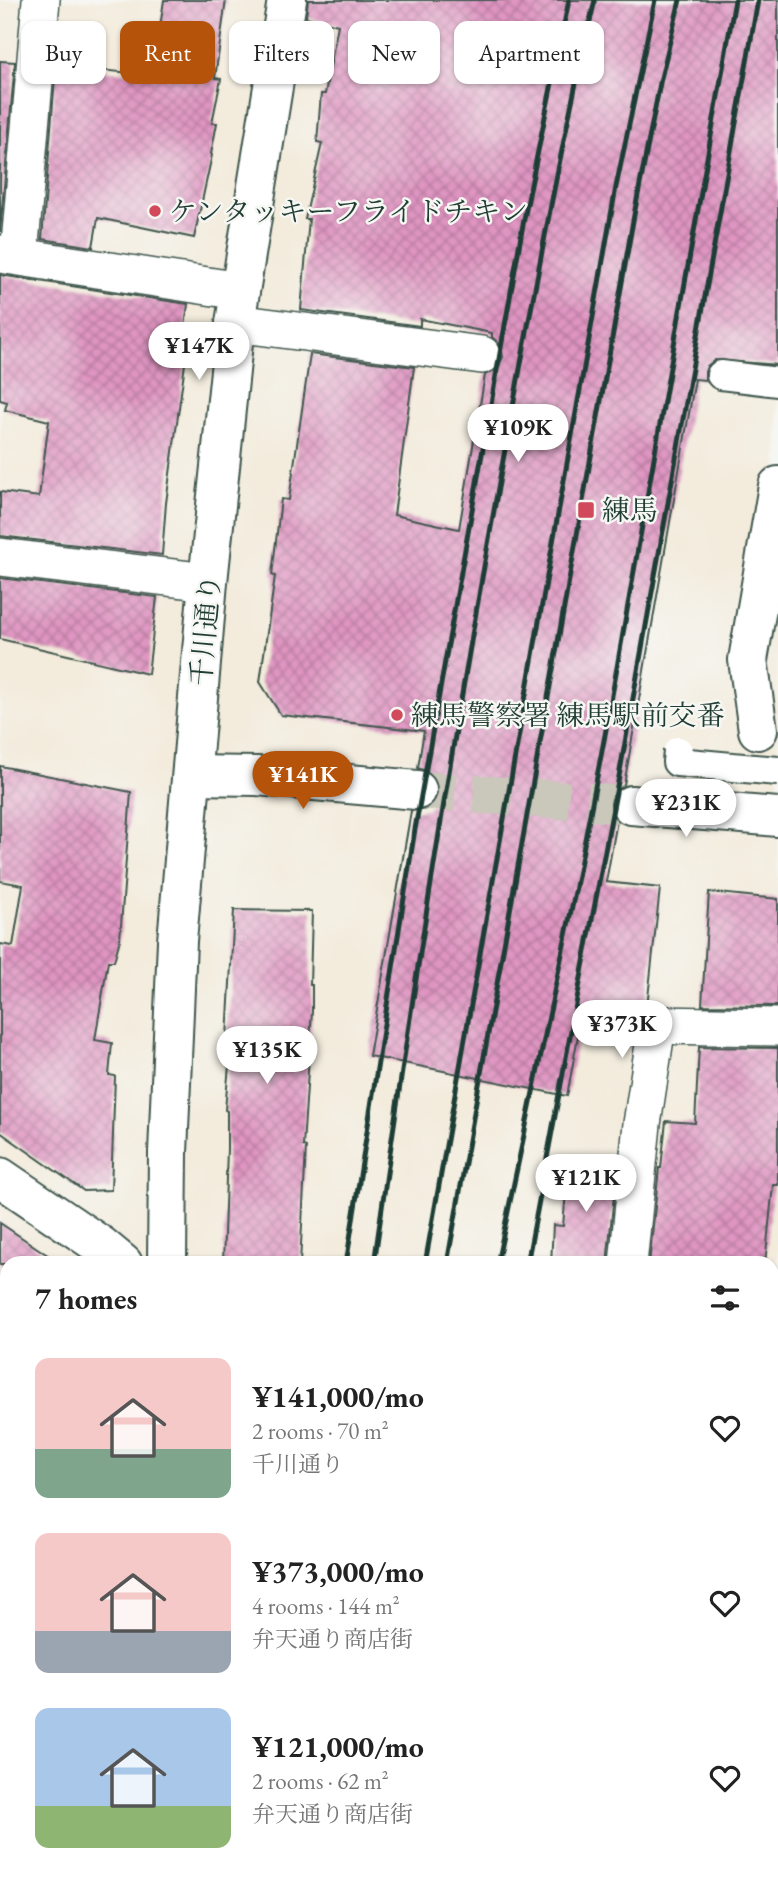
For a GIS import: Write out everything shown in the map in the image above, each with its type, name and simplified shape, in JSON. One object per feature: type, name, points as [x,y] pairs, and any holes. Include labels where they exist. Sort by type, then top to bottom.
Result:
[{"type":"main road","name":"千川通り","points":[[167,1256],[168,1153],[177,941],[208,582],[238,307],[287,0]]},
{"type":"main road","points":[[631,805],[762,815],[758,730],[748,660],[778,486]]},
{"type":"main road","points":[[758,730],[778,684]]},
{"type":"main road","points":[[192,775],[257,776],[417,790]]},
{"type":"main road","points":[[0,1177],[113,1256]]},
{"type":"street","points":[[41,0],[10,255],[238,307],[482,355]]},
{"type":"street","points":[[720,376],[778,382]]},
{"type":"street","points":[[0,557],[208,582]]},
{"type":"street","points":[[671,758],[778,771]]},
{"type":"street","points":[[629,1256],[642,1124],[657,1025],[778,1027]]},
{"type":"building","points":[[164,0],[226,0],[215,78],[215,21],[161,21]]},
{"type":"building","points":[[308,0],[778,0],[778,365],[715,360],[707,366],[705,380],[695,379],[624,785],[613,792],[609,804],[611,814],[617,821],[606,882],[660,888],[647,1007],[640,1012],[637,1020],[582,1014],[567,1096],[369,1056],[411,811],[427,809],[435,802],[439,793],[437,781],[430,773],[418,768],[424,731],[281,715],[260,682],[275,576],[272,575],[281,499],[289,500],[310,354],[414,367],[394,515],[459,529],[485,375],[498,368],[503,357],[501,346],[492,337],[492,333],[420,319],[420,326],[301,310],[309,219],[305,219],[322,143],[317,142],[321,94],[325,94],[327,84],[334,84],[334,46],[338,25],[334,24],[334,21],[306,17]]},
{"type":"building","points":[[0,61],[15,62],[0,232]]},
{"type":"building","points":[[106,71],[120,72],[120,84],[215,84],[215,78],[221,79],[212,123],[217,123],[212,155],[194,238],[98,218],[93,247],[42,239],[55,84],[106,84]]},
{"type":"building","points":[[0,275],[188,304],[182,349],[187,349],[166,503],[162,555],[0,536],[0,492],[39,497],[49,421],[5,410],[7,402],[0,400]]},
{"type":"building","points":[[0,578],[157,597],[148,674],[0,639]]},
{"type":"building","points":[[0,766],[131,792],[120,939],[114,961],[108,961],[95,1040],[112,1043],[109,1075],[115,1076],[111,1190],[84,1191],[0,1132],[0,944],[13,946],[23,885],[0,881]]},
{"type":"building","points":[[709,892],[778,899],[778,1006],[702,1005]]},
{"type":"building","points":[[234,910],[312,911],[312,1011],[303,1146],[306,1147],[300,1256],[223,1256],[227,1149],[225,1110],[229,1065],[227,1038]]},
{"type":"building","points":[[699,1047],[778,1048],[778,1185],[773,1185],[766,1256],[650,1256],[666,1121],[695,1123]]},
{"type":"building","points":[[569,1158],[617,1164],[608,1256],[551,1256],[553,1225],[563,1226]]},
{"type":"building","points":[[0,1223],[49,1256],[0,1256]]},
{"type":"tunnel","points":[[417,790],[631,805]]},
{"type":"railway","points":[[347,1256],[414,835],[524,219],[569,0]]},
{"type":"railway","points":[[375,1256],[421,945],[473,628],[550,208],[595,0]]},
{"type":"railway","points":[[426,1256],[616,187],[655,0]]},
{"type":"railway","points":[[448,1256],[634,215],[661,78],[680,0]]},
{"type":"railway","points":[[499,1256],[605,735],[735,0]]},
{"type":"railway","points":[[529,1256],[620,771],[758,0]]},
{"type":"place","name":"ケンタッキーフライドチキン","points":[[155,211]]},
{"type":"place","name":"練馬","points":[[586,510]]},
{"type":"place","name":"練馬警察署 練馬駅前交番","points":[[397,715]]}]
